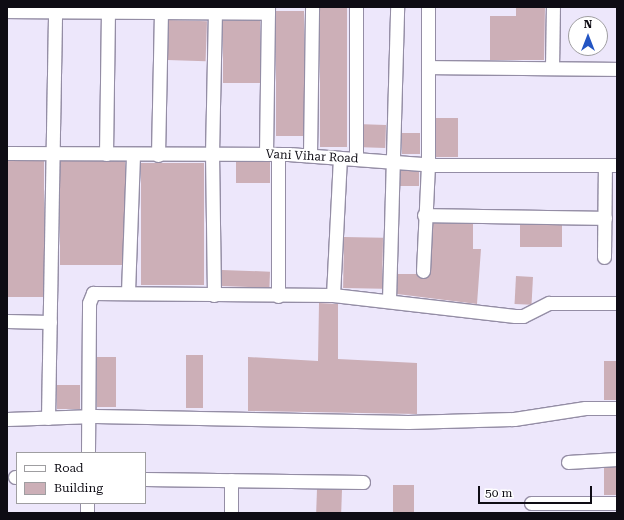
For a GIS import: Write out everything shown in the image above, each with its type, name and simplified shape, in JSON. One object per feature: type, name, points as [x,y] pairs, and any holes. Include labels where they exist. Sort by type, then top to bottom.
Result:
[{"type":"street","points":[[310,155],[312,7]]},
{"type":"street","points":[[356,7],[356,159]]},
{"type":"street","points":[[389,300],[394,161],[397,7]]},
{"type":"street","points":[[423,271],[424,215],[428,164],[428,7]]},
{"type":"street","points":[[552,68],[553,7]]},
{"type":"street","points":[[48,418],[55,9]]},
{"type":"street","points":[[7,11],[55,9],[268,10],[278,296]]},
{"type":"street","points":[[106,154],[108,9]]},
{"type":"street","points":[[158,155],[161,9]]},
{"type":"street","points":[[214,295],[212,154],[215,10]]},
{"type":"street","points":[[428,67],[617,69]]},
{"type":"street","name":"Vani Vihar Road","points":[[7,153],[158,155],[272,154],[310,155],[428,164],[611,165]]},
{"type":"street","points":[[128,292],[132,154]]},
{"type":"street","points":[[333,295],[340,158]]},
{"type":"street","points":[[604,257],[605,218],[611,165]]},
{"type":"street","points":[[424,215],[605,218]]},
{"type":"street","points":[[88,452],[90,296],[98,292],[278,296],[333,295],[389,300],[515,316],[523,316],[549,303],[617,303]]},
{"type":"street","points":[[7,321],[50,322]]},
{"type":"street","points":[[7,419],[88,416],[408,422],[514,419],[585,408],[617,408]]},
{"type":"street","points":[[568,462],[617,459]]},
{"type":"street","points":[[146,479],[363,482]]},
{"type":"street","points":[[231,480],[231,513]]},
{"type":"street","points":[[531,502],[617,503]]},
{"type":"building","points":[[320,7],[347,7],[347,147],[320,147]]},
{"type":"building","points":[[516,7],[545,7],[544,60],[490,60],[490,16],[516,16]]},
{"type":"building","points":[[276,11],[304,11],[304,136],[276,136]]},
{"type":"building","points":[[169,20],[207,21],[206,61],[168,60]]},
{"type":"building","points":[[223,21],[260,21],[260,83],[223,83]]},
{"type":"building","points":[[436,118],[458,118],[458,157],[436,157]]},
{"type":"building","points":[[364,124],[386,125],[385,148],[363,147]]},
{"type":"building","points":[[402,133],[420,133],[420,154],[402,154]]},
{"type":"building","points":[[7,161],[44,161],[44,297],[7,297]]},
{"type":"building","points":[[60,161],[125,161],[125,265],[60,265]]},
{"type":"building","points":[[236,162],[270,162],[270,183],[236,183]]},
{"type":"building","points":[[141,163],[204,163],[204,285],[141,285]]},
{"type":"building","points":[[401,170],[419,172],[419,186],[400,186]]},
{"type":"building","points":[[433,223],[473,224],[473,249],[481,249],[477,304],[397,294],[398,274],[416,274],[423,279],[430,275]]},
{"type":"building","points":[[520,225],[562,225],[562,247],[520,247]]},
{"type":"building","points":[[344,237],[383,238],[382,289],[343,288]]},
{"type":"building","points":[[222,270],[270,272],[269,288],[221,286]]},
{"type":"building","points":[[516,276],[533,277],[532,305],[515,304]]},
{"type":"building","points":[[319,303],[338,304],[338,359],[417,363],[417,414],[248,411],[248,357],[318,361]]},
{"type":"building","points":[[186,355],[203,355],[203,408],[186,408]]},
{"type":"building","points":[[97,357],[116,357],[116,407],[97,407]]},
{"type":"building","points":[[604,361],[617,361],[617,400],[604,400]]},
{"type":"building","points":[[57,385],[80,385],[80,409],[57,409]]},
{"type":"building","points":[[604,467],[617,467],[617,495],[604,495]]},
{"type":"building","points":[[393,485],[414,485],[414,513],[393,513]]},
{"type":"building","points":[[317,489],[342,490],[341,513],[316,513]]}]
